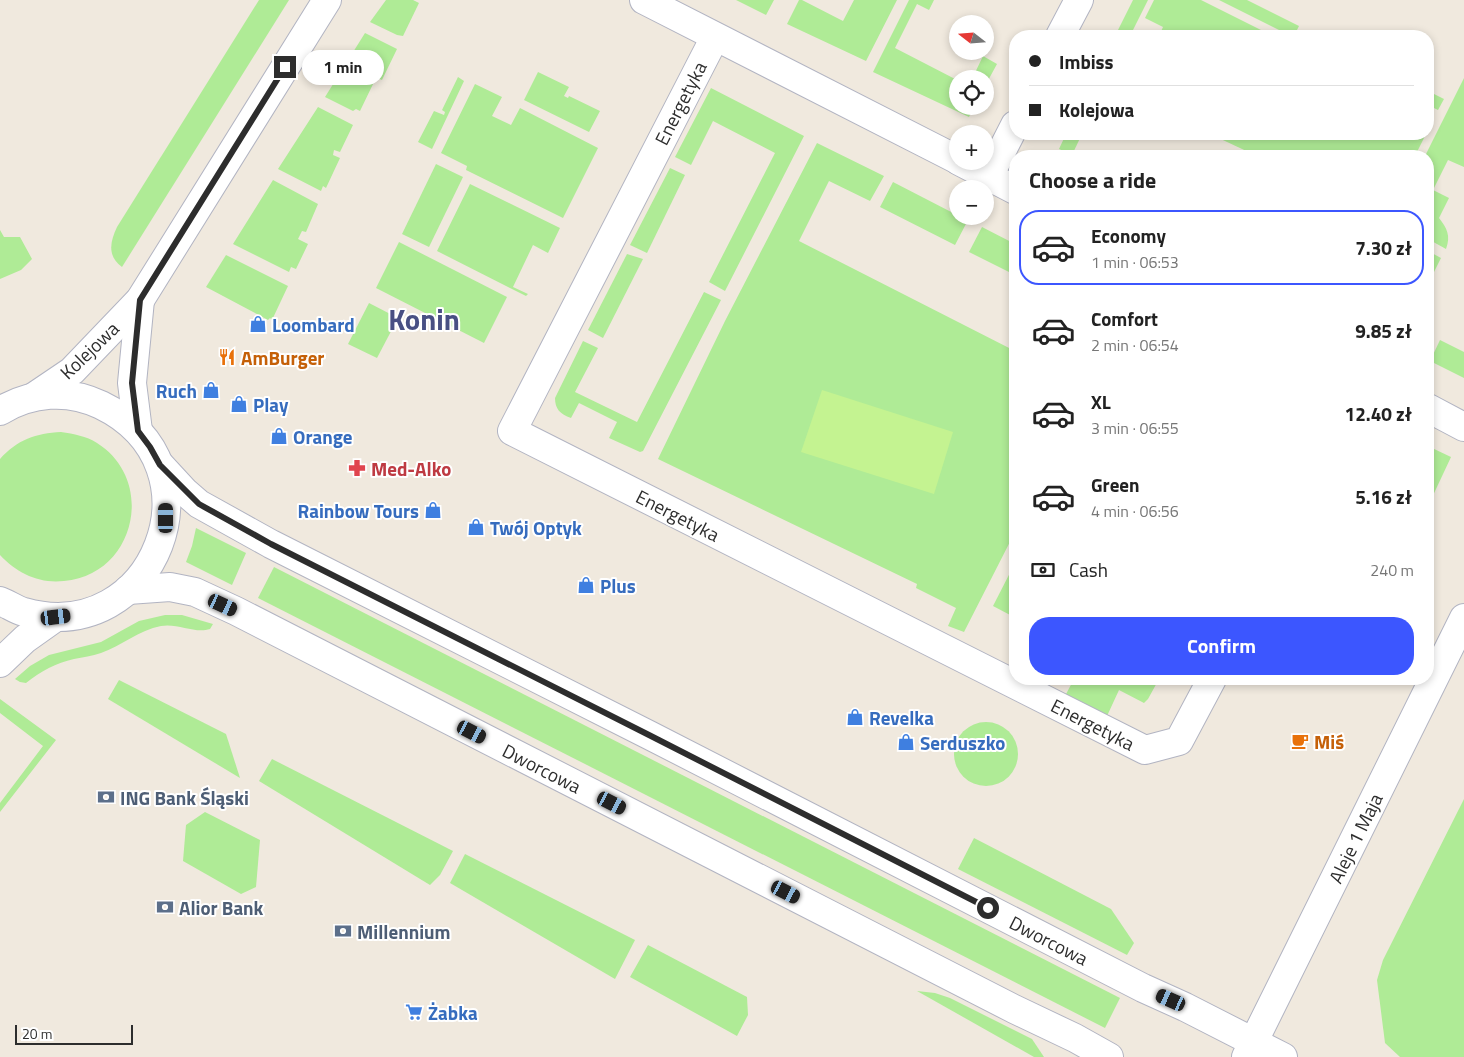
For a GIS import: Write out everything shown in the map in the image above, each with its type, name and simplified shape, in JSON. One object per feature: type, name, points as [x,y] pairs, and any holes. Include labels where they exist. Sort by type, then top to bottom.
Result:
[{"type":"street","name":"Kolejowa","points":[[35,396],[72,371],[140,300],[327,0]]},
{"type":"street","points":[[644,0],[949,156]]},
{"type":"street","points":[[1063,30],[1079,0]]},
{"type":"street","name":"Energetyka","points":[[715,37],[512,431],[1009,681]]},
{"type":"street","points":[[989,176],[1009,137]]},
{"type":"street","points":[[977,170],[1009,187]]},
{"type":"street","name":"Kolejowa","points":[[138,431],[132,383],[140,300]]},
{"type":"street","points":[[0,411],[16,402],[35,396],[64,394],[91,400],[117,412],[138,431],[150,447],[160,465],[166,492],[166,518],[160,545],[147,570],[128,590],[107,604],[82,614],[56,617],[23,612],[0,601]]},
{"type":"street","points":[[1434,411],[1464,427]]},
{"type":"street","name":"Dworcowa","points":[[160,465],[199,504],[271,544],[658,739],[1143,988],[1185,1007],[1249,1050],[1282,1057]]},
{"type":"street","name":"Dworcowa","points":[[128,590],[170,587],[195,592],[236,611],[1014,1009],[1076,1038],[1108,1057]]},
{"type":"street","points":[[0,663],[25,639],[56,617]]},
{"type":"street","name":"Aleje 1 Maja","points":[[1434,678],[1464,618]]},
{"type":"street","name":"Energetyka","points":[[1016,685],[1145,750],[1179,742],[1209,685]]},
{"type":"street","name":"Aleje 1 Maja","points":[[1249,1050],[1431,685]]},
{"type":"green space","points":[[259,0],[289,0],[122,267],[114,258],[111,248],[117,227]]},
{"type":"green space","points":[[386,0],[413,0],[419,3],[403,36],[370,22]]},
{"type":"green space","points":[[736,0],[774,0],[766,15]]},
{"type":"green space","points":[[799,0],[843,21],[854,0],[897,0],[866,61],[787,24]]},
{"type":"green space","points":[[909,0],[934,0],[929,10],[917,4],[895,48],[949,76],[949,108],[873,72]]},
{"type":"green space","points":[[1133,0],[1148,0],[1133,30],[1118,30]]},
{"type":"green space","points":[[1154,0],[1201,0],[1261,30],[1162,30],[1163,27],[1145,18]]},
{"type":"green space","points":[[1219,0],[1247,0],[1299,26],[1297,30],[1279,30]]},
{"type":"green space","points":[[365,33],[397,49],[382,80],[373,76],[371,81],[374,82],[360,111],[356,109],[353,111],[325,97]]},
{"type":"green space","points":[[981,60],[990,60],[997,64],[994,70],[976,70]]},
{"type":"green space","points":[[538,72],[569,87],[564,96],[568,98],[569,96],[600,111],[589,132],[524,100]]},
{"type":"green space","points":[[458,77],[464,81],[432,149],[418,142],[434,111],[444,115],[445,112],[442,110]]},
{"type":"green space","points":[[1464,78],[1464,167],[1448,160],[1434,188],[1434,150],[1428,150]]},
{"type":"green space","points":[[475,84],[502,97],[492,116],[511,125],[520,108],[598,148],[563,218],[466,170],[467,166],[441,153]]},
{"type":"green space","points":[[711,88],[804,136],[725,291],[709,282],[775,153],[713,121],[691,165],[675,157]]},
{"type":"green space","points":[[1434,94],[1444,99],[1438,110],[1434,108]]},
{"type":"green space","points":[[318,107],[353,125],[340,152],[334,150],[333,155],[340,158],[326,188],[323,186],[321,191],[278,169]]},
{"type":"green space","points":[[1063,140],[1079,140],[1074,150],[1059,149]]},
{"type":"green space","points":[[1223,140],[1423,140],[1418,150],[1244,150]]},
{"type":"green space","points":[[817,143],[884,176],[870,201],[829,181],[799,241],[1009,348],[1009,544],[964,632],[948,626],[956,608],[916,588],[917,584],[658,459],[725,321]]},
{"type":"green space","points":[[436,164],[463,177],[429,247],[402,234]]},
{"type":"green space","points":[[670,168],[685,175],[647,253],[630,245]]},
{"type":"green space","points":[[273,180],[318,204],[306,232],[302,231],[298,239],[308,244],[296,269],[291,267],[289,272],[233,244]]},
{"type":"green space","points":[[893,182],[949,211],[949,225],[965,225],[955,245],[880,207]]},
{"type":"green space","points":[[470,184],[560,228],[548,253],[533,245],[513,287],[528,294],[526,296],[437,251]]},
{"type":"green space","points":[[1434,190],[1449,198],[1439,218],[1447,232],[1446,249],[1434,242]]},
{"type":"green space","points":[[982,227],[1009,241],[1009,272],[969,252]]},
{"type":"green space","points":[[0,230],[4,237],[20,237],[32,259],[21,270],[0,279]]},
{"type":"green space","points":[[399,242],[507,297],[484,343],[376,288]]},
{"type":"green space","points":[[627,254],[643,259],[603,338],[588,330]]},
{"type":"green space","points":[[1434,254],[1441,258],[1434,272]]},
{"type":"green space","points":[[226,255],[288,286],[272,320],[270,318],[268,320],[206,287]]},
{"type":"green space","points":[[704,292],[721,300],[643,451],[640,452],[609,438],[617,422],[579,403],[571,418],[559,411],[555,398],[583,341],[598,348],[575,392],[637,422]]},
{"type":"green space","points":[[369,303],[398,318],[377,358],[348,344]]},
{"type":"green space","points":[[1440,340],[1464,352],[1464,378],[1434,363],[1434,353]]},
{"type":"green space","points":[[822,390],[953,432],[934,494],[801,452]]},
{"type":"green space","points":[[61,432],[80,436],[97,443],[116,460],[127,480],[132,502],[130,524],[121,545],[108,562],[88,575],[64,581],[46,581],[21,572],[0,555],[0,459],[20,442],[43,434]]},
{"type":"green space","points":[[1434,449],[1451,457],[1434,493]]},
{"type":"green space","points":[[196,528],[246,553],[232,585],[186,562]]},
{"type":"green space","points":[[274,567],[1120,998],[1105,1028],[258,598]]},
{"type":"green space","points":[[1009,575],[1009,614],[993,606]]},
{"type":"green space","points":[[165,615],[182,615],[213,624],[210,629],[204,630],[167,625],[153,628],[101,653],[55,665],[26,683],[15,679],[30,666],[49,655],[101,642],[139,621]]},
{"type":"green space","points":[[119,680],[226,734],[240,778],[108,699]]},
{"type":"green space","points":[[1071,685],[1156,685],[1144,703],[1119,690],[1107,716],[1065,696]]},
{"type":"green space","points":[[0,699],[56,740],[0,812],[0,803],[43,746],[0,713]]},
{"type":"green space","points":[[986,722],[998,724],[1009,731],[1016,742],[1018,754],[1016,766],[1009,777],[998,784],[986,786],[974,784],[963,777],[956,766],[954,754],[956,742],[963,731],[974,724]]},
{"type":"green space","points":[[272,759],[453,851],[440,875],[430,885],[259,781]]},
{"type":"green space","points":[[1464,799],[1464,1057],[1400,1057],[1385,1043],[1377,980],[1383,960]]},
{"type":"green space","points":[[205,812],[260,840],[256,887],[241,894],[183,861],[186,825]]},
{"type":"green space","points":[[974,838],[1111,909],[1134,943],[1127,955],[958,869]]},
{"type":"green space","points":[[465,854],[635,940],[615,979],[450,883]]},
{"type":"green space","points":[[648,945],[747,997],[748,1015],[737,1036],[630,977]]},
{"type":"green space","points":[[917,991],[935,993],[950,998],[1032,1039],[1044,1057],[1034,1057]]},
{"type":"place","name":"Loombard","points":[[258,324]]},
{"type":"place","name":"AmBurger","points":[[227,357]]},
{"type":"place","name":"Ruch","points":[[211,390]]},
{"type":"place","name":"Play","points":[[239,404]]},
{"type":"place","name":"Orange","points":[[279,436]]},
{"type":"place","name":"Med-Alko","points":[[357,468]]},
{"type":"place","name":"Rainbow Tours","points":[[433,510]]},
{"type":"place","name":"Twój Optyk","points":[[476,527]]},
{"type":"place","name":"Plus","points":[[586,585]]},
{"type":"place","name":"Revelka","points":[[855,717]]},
{"type":"place","name":"Miś","points":[[1300,741]]},
{"type":"place","name":"Serduszko","points":[[906,742]]},
{"type":"place","name":"ING Bank Śląski","points":[[106,797]]},
{"type":"place","name":"Alior Bank","points":[[165,907]]},
{"type":"place","name":"Millennium","points":[[343,931]]},
{"type":"place","name":"Żabka","points":[[414,1012]]},
{"type":"district","name":"Konin","points":[[424,319]]},
{"type":"route","points":[[285,67],[140,300],[132,383],[138,431],[160,465],[199,504],[271,544],[988,908]]}]
